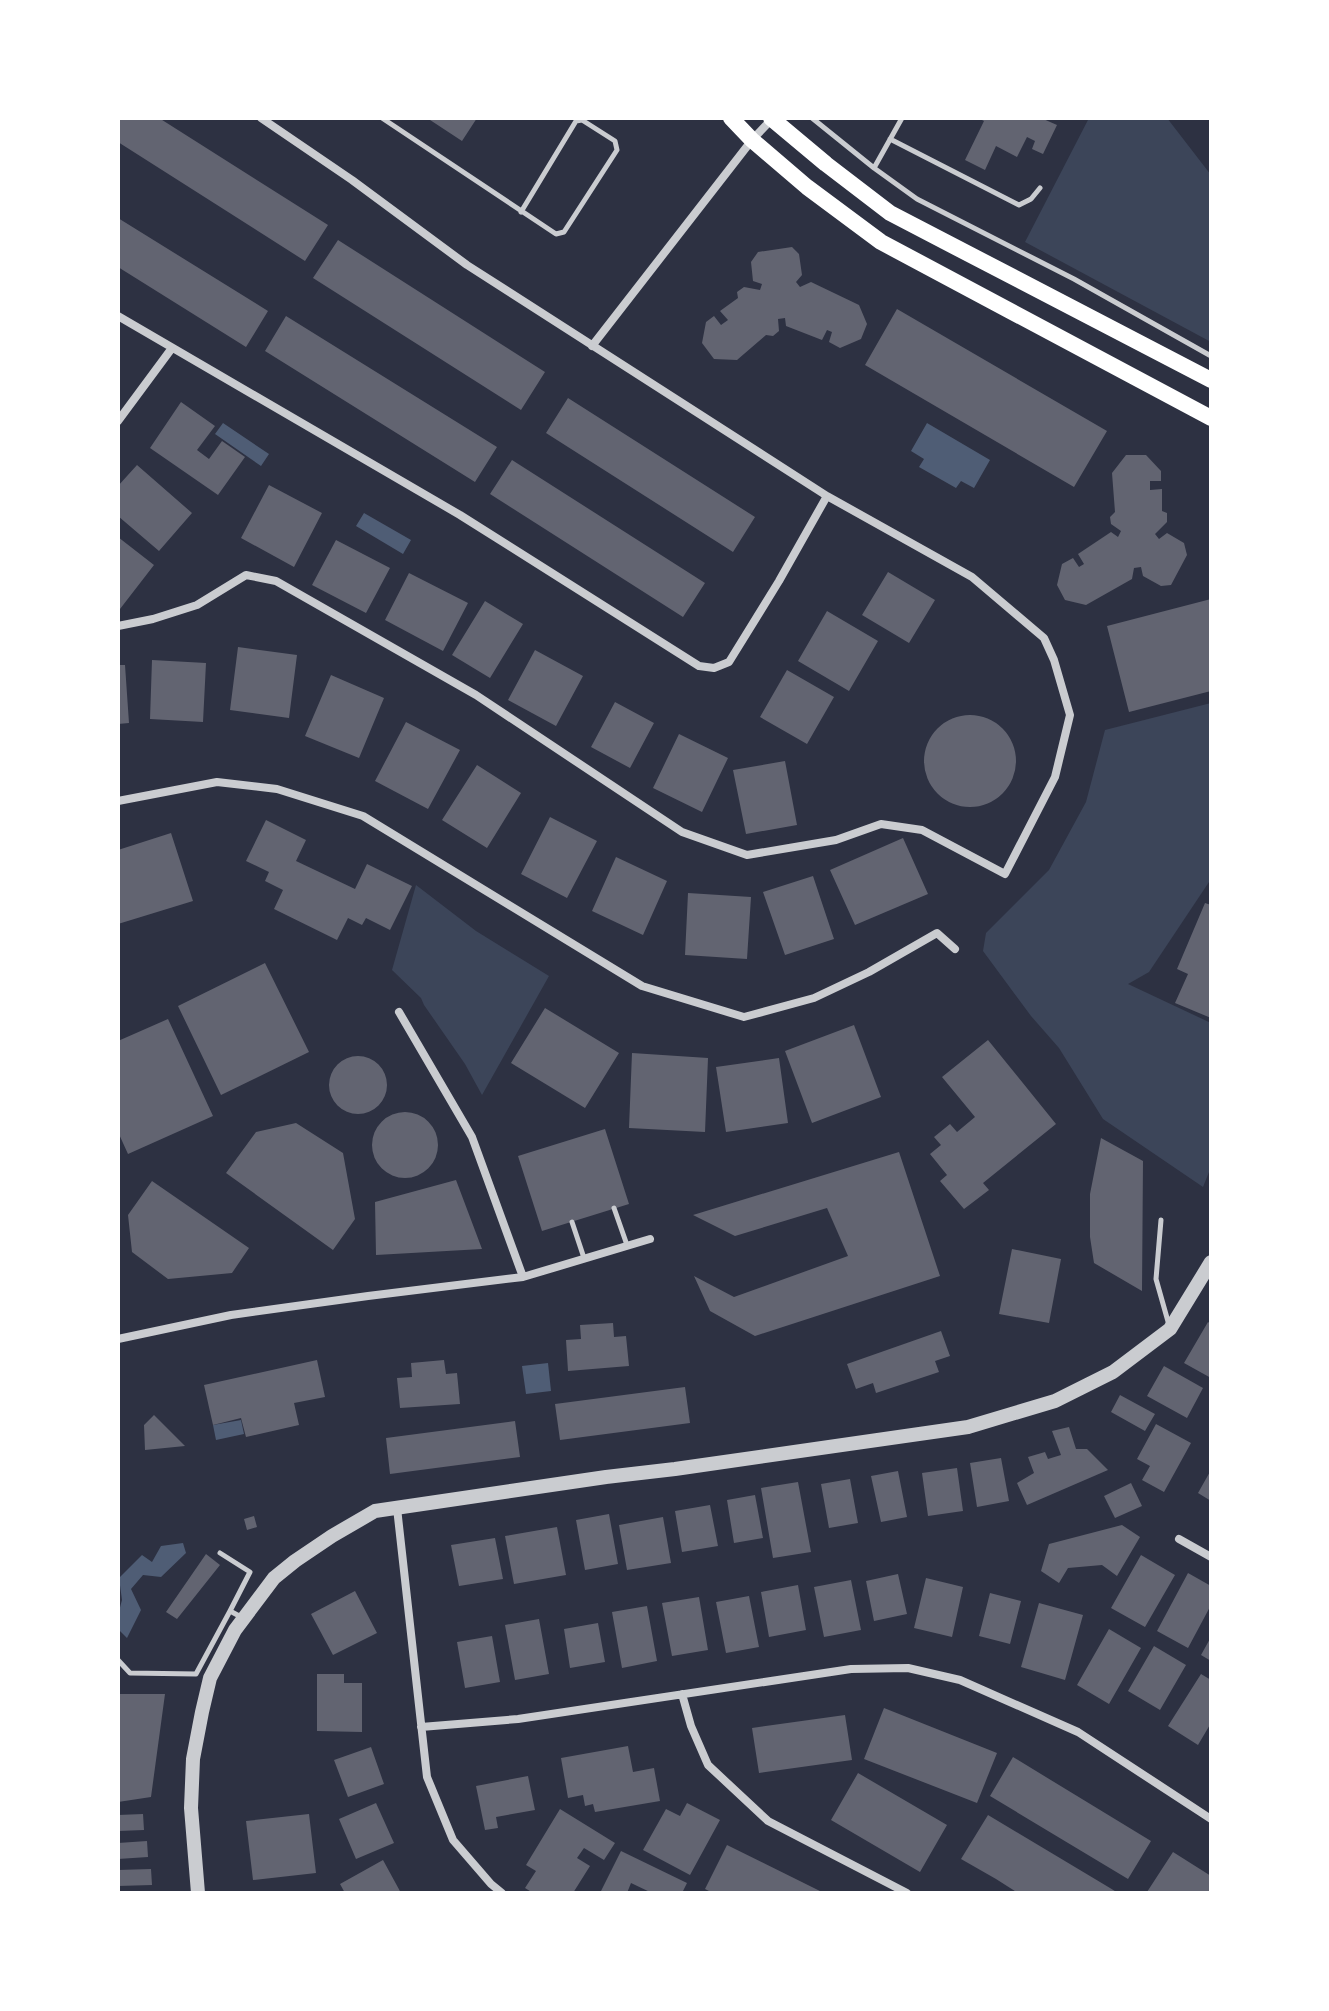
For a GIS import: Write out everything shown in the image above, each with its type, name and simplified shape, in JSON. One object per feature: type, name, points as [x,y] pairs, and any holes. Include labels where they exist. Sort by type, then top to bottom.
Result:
[{"type":"main road","points":[[731,118],[807,187],[881,242],[1211,418]]},
{"type":"main road","points":[[772,118],[890,213],[1211,380]]},
{"type":"street","points":[[118,626],[197,605],[246,575],[276,581],[476,695],[682,832],[747,855],[836,840],[881,824],[922,830],[1005,874],[1055,777],[1070,715],[1054,660],[1044,638],[972,577],[827,496],[592,346],[467,265],[261,118]]},
{"type":"street","points":[[592,346],[772,118]]},
{"type":"street","points":[[118,316],[460,515],[699,666],[714,668],[729,662],[827,496]]},
{"type":"street","points":[[118,421],[172,348]]},
{"type":"street","points":[[118,801],[217,782],[277,789],[363,816],[642,986],[744,1017],[814,998],[869,972],[937,933],[955,949]]},
{"type":"street","points":[[399,1012],[472,1137],[523,1277]]},
{"type":"street","points":[[118,1339],[231,1315],[523,1277],[650,1239]]},
{"type":"street","points":[[198,1893],[191,1808],[193,1759],[210,1678],[235,1630],[274,1578],[295,1561],[375,1511],[968,1427],[1055,1401],[1113,1372],[1170,1329],[1211,1262]]},
{"type":"street","points":[[397,1508],[427,1777],[453,1840],[502,1893]]},
{"type":"street","points":[[1179,1539],[1211,1557]]},
{"type":"street","points":[[421,1727],[518,1719],[851,1669],[908,1668],[960,1680],[1078,1732],[1211,1819]]},
{"type":"street","points":[[682,1694],[691,1726],[708,1765],[768,1821],[907,1893]]},
{"type":"lane","points":[[382,118],[521,212],[556,234],[564,232],[617,150],[615,141],[582,120],[576,121],[521,212]]},
{"type":"lane","points":[[812,118],[917,199],[1074,279],[1211,356]]},
{"type":"lane","points":[[874,168],[902,118]]},
{"type":"lane","points":[[890,139],[1019,205],[1031,199],[1040,188]]},
{"type":"lane","points":[[614,1208],[628,1247]]},
{"type":"lane","points":[[1161,1220],[1156,1279],[1170,1329]]},
{"type":"lane","points":[[572,1222],[584,1258]]},
{"type":"lane","points":[[118,1660],[130,1673],[196,1674],[250,1572],[220,1553]]},
{"type":"lane","points":[[230,1611],[244,1618]]},
{"type":"shaded area","points":[[1089,118],[1167,118],[1211,175],[1211,342],[1025,242]]},
{"type":"shaded area","points":[[223,423],[269,454],[261,466],[215,434]]},
{"type":"shaded area","points":[[927,423],[990,460],[974,488],[961,481],[956,488],[919,467],[924,459],[911,451]]},
{"type":"shaded area","points":[[364,513],[411,540],[403,554],[356,526]]},
{"type":"shaded area","points":[[1211,703],[1211,879],[1149,972],[1128,984],[1211,1023],[1211,1167],[1203,1187],[1103,1119],[1059,1048],[983,951],[986,933],[1049,870],[1086,802],[1105,730]]},
{"type":"shaded area","points":[[416,885],[476,931],[549,976],[482,1095],[421,998],[392,970]]},
{"type":"shaded area","points":[[548,1363],[551,1391],[526,1394],[522,1366]]},
{"type":"shaded area","points":[[241,1420],[244,1434],[216,1440],[213,1425]]},
{"type":"shaded area","points":[[183,1543],[186,1553],[161,1577],[143,1575],[131,1589],[141,1610],[127,1638],[118,1629],[122,1600],[119,1578],[142,1555],[152,1562],[161,1546]]},
{"type":"building","points":[[118,118],[159,118],[328,225],[305,261],[118,142]]},
{"type":"building","points":[[427,118],[477,118],[462,141]]},
{"type":"building","points":[[978,118],[1041,118],[1057,125],[1043,154],[1032,149],[1035,141],[1027,137],[1017,157],[996,146],[985,170],[965,160],[984,121]]},
{"type":"building","points":[[118,218],[268,311],[246,347],[118,267]]},
{"type":"building","points":[[338,240],[545,372],[521,410],[313,278]]},
{"type":"building","points":[[792,247],[799,254],[802,275],[796,282],[800,287],[811,282],[859,305],[867,324],[861,339],[840,348],[829,342],[832,332],[827,330],[822,340],[786,326],[785,318],[778,319],[779,331],[773,336],[766,335],[737,360],[714,359],[702,343],[706,322],[714,316],[721,325],[728,320],[720,311],[738,298],[737,292],[744,287],[760,290],[762,284],[753,281],[751,262],[758,252]]},
{"type":"building","points":[[897,309],[1107,431],[1074,487],[865,365]]},
{"type":"building","points":[[286,316],[497,447],[475,482],[265,351]]},
{"type":"building","points":[[568,398],[755,517],[733,552],[546,433]]},
{"type":"building","points":[[181,402],[215,426],[197,450],[209,459],[222,441],[245,457],[218,495],[150,448]]},
{"type":"building","points":[[1126,455],[1146,455],[1161,471],[1161,481],[1150,481],[1150,490],[1162,489],[1162,511],[1167,513],[1167,522],[1155,534],[1159,539],[1167,533],[1184,543],[1187,555],[1171,585],[1161,586],[1143,576],[1141,567],[1134,568],[1132,579],[1086,605],[1065,600],[1057,585],[1062,564],[1073,558],[1079,567],[1084,564],[1078,554],[1111,532],[1118,537],[1121,531],[1111,524],[1110,517],[1115,512],[1112,473]]},
{"type":"building","points":[[512,460],[705,583],[683,617],[490,494]]},
{"type":"building","points":[[137,465],[192,513],[159,551],[118,516],[118,486]]},
{"type":"building","points":[[269,485],[322,513],[294,567],[241,538]]},
{"type":"building","points":[[118,537],[154,565],[120,609],[118,607]]},
{"type":"building","points":[[336,540],[390,568],[366,613],[312,585]]},
{"type":"building","points":[[888,572],[935,600],[909,643],[862,615]]},
{"type":"building","points":[[409,573],[468,603],[443,651],[385,620]]},
{"type":"building","points":[[1211,599],[1211,691],[1129,712],[1107,626]]},
{"type":"building","points":[[485,601],[523,624],[490,678],[452,655]]},
{"type":"building","points":[[827,611],[878,641],[849,691],[798,661]]},
{"type":"building","points":[[238,647],[297,655],[289,718],[230,710]]},
{"type":"building","points":[[535,650],[583,676],[556,726],[508,700]]},
{"type":"building","points":[[152,660],[206,663],[203,722],[150,719]]},
{"type":"building","points":[[118,665],[125,665],[129,723],[118,724]]},
{"type":"building","points":[[787,670],[834,697],[807,744],[760,717]]},
{"type":"building","points":[[331,675],[384,698],[359,758],[305,736]]},
{"type":"building","points":[[615,702],[654,723],[630,768],[591,747]]},
{"type":"building","points":[[970,715],[987,719],[1002,729],[1012,744],[1016,761],[1012,778],[1002,793],[987,803],[970,807],[953,803],[938,793],[928,778],[924,761],[928,744],[938,729],[953,719]]},
{"type":"building","points":[[406,722],[460,750],[428,809],[375,781]]},
{"type":"building","points":[[679,734],[728,758],[702,812],[653,788]]},
{"type":"building","points":[[785,761],[797,825],[746,834],[733,770]]},
{"type":"building","points":[[477,765],[521,793],[487,848],[442,820]]},
{"type":"building","points":[[550,817],[597,841],[567,898],[521,874]]},
{"type":"building","points":[[266,820],[306,840],[296,861],[355,889],[367,864],[412,886],[390,930],[366,918],[362,925],[348,918],[337,940],[274,909],[283,890],[265,881],[269,872],[246,861]]},
{"type":"building","points":[[171,833],[193,901],[118,924],[118,850]]},
{"type":"building","points":[[903,838],[928,894],[855,925],[830,870]]},
{"type":"building","points":[[616,857],[667,881],[643,935],[592,911]]},
{"type":"building","points":[[813,876],[834,939],[785,955],[763,892]]},
{"type":"building","points":[[688,893],[751,897],[747,959],[685,955]]},
{"type":"building","points":[[1205,903],[1211,905],[1211,1018],[1175,1003],[1188,974],[1177,969]]},
{"type":"building","points":[[265,963],[309,1052],[221,1095],[178,1006]]},
{"type":"building","points":[[545,1008],[619,1053],[585,1108],[511,1063]]},
{"type":"building","points":[[168,1019],[213,1116],[128,1154],[118,1132],[118,1041]]},
{"type":"building","points":[[854,1025],[881,1097],[812,1123],[785,1051]]},
{"type":"building","points":[[988,1040],[1056,1124],[983,1183],[989,1190],[964,1209],[940,1181],[947,1175],[930,1154],[941,1145],[934,1137],[950,1124],[957,1132],[975,1117],[942,1077]]},
{"type":"building","points":[[632,1053],[708,1058],[705,1132],[629,1128]]},
{"type":"building","points":[[358,1056],[379,1064],[387,1085],[379,1106],[358,1114],[337,1106],[329,1085],[337,1064]]},
{"type":"building","points":[[779,1058],[788,1123],[726,1132],[716,1067]]},
{"type":"building","points":[[399,1112],[411,1112],[423,1117],[433,1127],[438,1145],[436,1158],[423,1173],[411,1178],[399,1178],[387,1173],[377,1163],[372,1151],[372,1139],[377,1127],[387,1117]]},
{"type":"building","points":[[296,1123],[343,1153],[355,1219],[333,1250],[226,1173],[256,1132]]},
{"type":"building","points":[[605,1129],[629,1204],[542,1231],[518,1156]]},
{"type":"building","points":[[1101,1138],[1143,1161],[1142,1291],[1094,1263],[1090,1237],[1090,1194]]},
{"type":"building","points":[[899,1152],[940,1276],[755,1336],[710,1311],[694,1276],[734,1297],[848,1256],[827,1208],[735,1236],[693,1215]]},
{"type":"building","points":[[456,1180],[482,1249],[376,1255],[375,1202]]},
{"type":"building","points":[[152,1181],[249,1248],[232,1273],[168,1279],[132,1252],[128,1215]]},
{"type":"building","points":[[1012,1249],[1061,1259],[1049,1323],[999,1314]]},
{"type":"building","points":[[1208,1322],[1211,1324],[1211,1378],[1184,1363]]},
{"type":"building","points":[[613,1323],[614,1337],[626,1336],[629,1366],[568,1371],[566,1340],[581,1339],[580,1325]]},
{"type":"building","points":[[941,1331],[950,1356],[935,1361],[939,1372],[876,1393],[873,1383],[856,1389],[847,1364]]},
{"type":"building","points":[[317,1360],[325,1397],[294,1403],[299,1425],[246,1437],[241,1418],[213,1425],[204,1385]]},
{"type":"building","points":[[444,1360],[446,1374],[457,1373],[460,1404],[400,1408],[397,1378],[412,1377],[411,1363]]},
{"type":"building","points":[[1164,1366],[1203,1388],[1187,1418],[1147,1396]]},
{"type":"building","points":[[685,1387],[690,1423],[560,1440],[555,1404]]},
{"type":"building","points":[[1120,1395],[1155,1414],[1145,1431],[1111,1412]]},
{"type":"building","points":[[154,1415],[185,1446],[145,1450],[144,1425]]},
{"type":"building","points":[[515,1421],[520,1457],[390,1474],[386,1438]]},
{"type":"building","points":[[1156,1424],[1191,1443],[1164,1492],[1142,1480],[1150,1466],[1137,1459]]},
{"type":"building","points":[[1069,1427],[1076,1449],[1087,1449],[1108,1470],[1027,1505],[1017,1483],[1034,1473],[1028,1457],[1045,1452],[1048,1459],[1061,1455],[1052,1431]]},
{"type":"building","points":[[1001,1458],[1009,1501],[977,1507],[970,1463]]},
{"type":"building","points":[[957,1468],[963,1511],[928,1516],[922,1473]]},
{"type":"building","points":[[1211,1470],[1211,1501],[1198,1493]]},
{"type":"building","points":[[898,1471],[907,1517],[881,1522],[871,1476]]},
{"type":"building","points":[[850,1479],[858,1523],[829,1528],[821,1484]]},
{"type":"building","points":[[798,1482],[811,1552],[773,1558],[761,1488]]},
{"type":"building","points":[[1131,1483],[1142,1506],[1115,1518],[1104,1496]]},
{"type":"building","points":[[755,1495],[763,1538],[734,1543],[727,1500]]},
{"type":"building","points":[[710,1505],[718,1546],[682,1552],[675,1511]]},
{"type":"building","points":[[609,1514],[618,1564],[585,1570],[576,1520]]},
{"type":"building","points":[[254,1516],[257,1527],[247,1530],[244,1519]]},
{"type":"building","points":[[663,1517],[671,1563],[627,1570],[619,1525]]},
{"type":"building","points":[[1122,1525],[1140,1537],[1117,1576],[1102,1565],[1068,1568],[1059,1583],[1041,1571],[1049,1544]]},
{"type":"building","points":[[557,1527],[566,1575],[514,1584],[505,1536]]},
{"type":"building","points":[[495,1538],[503,1579],[459,1586],[451,1545]]},
{"type":"building","points":[[206,1554],[220,1565],[177,1619],[166,1612]]},
{"type":"building","points":[[1141,1555],[1175,1575],[1145,1627],[1111,1608]]},
{"type":"building","points":[[1188,1573],[1211,1586],[1211,1605],[1188,1648],[1157,1631]]},
{"type":"building","points":[[898,1574],[907,1614],[874,1621],[866,1581]]},
{"type":"building","points":[[926,1578],[963,1587],[952,1637],[914,1628]]},
{"type":"building","points":[[851,1580],[861,1630],[824,1637],[814,1587]]},
{"type":"building","points":[[798,1585],[806,1630],[769,1637],[761,1592]]},
{"type":"building","points":[[355,1591],[377,1633],[333,1655],[311,1614]]},
{"type":"building","points":[[990,1593],[1021,1601],[1010,1644],[979,1636]]},
{"type":"building","points":[[749,1596],[759,1647],[726,1653],[716,1602]]},
{"type":"building","points":[[699,1597],[708,1650],[672,1656],[662,1603]]},
{"type":"building","points":[[1039,1603],[1083,1615],[1065,1680],[1021,1667]]},
{"type":"building","points":[[647,1606],[657,1661],[622,1668],[612,1612]]},
{"type":"building","points":[[539,1619],[549,1674],[515,1680],[505,1625]]},
{"type":"building","points":[[598,1623],[605,1662],[570,1668],[564,1629]]},
{"type":"building","points":[[1109,1629],[1141,1648],[1109,1704],[1077,1685]]},
{"type":"building","points":[[492,1636],[500,1682],[465,1688],[457,1642]]},
{"type":"building","points":[[1211,1637],[1211,1661],[1201,1655]]},
{"type":"building","points":[[1154,1646],[1186,1665],[1160,1710],[1128,1691]]},
{"type":"building","points":[[317,1674],[344,1674],[344,1683],[362,1683],[362,1732],[317,1731]]},
{"type":"building","points":[[1201,1674],[1211,1680],[1211,1723],[1198,1745],[1168,1726]]},
{"type":"building","points":[[118,1694],[165,1694],[151,1797],[118,1802]]},
{"type":"building","points":[[884,1708],[997,1753],[977,1803],[864,1759]]},
{"type":"building","points":[[845,1715],[852,1760],[759,1773],[752,1728]]},
{"type":"building","points":[[628,1746],[633,1772],[654,1768],[660,1801],[595,1812],[593,1804],[585,1806],[583,1795],[568,1798],[561,1758]]},
{"type":"building","points":[[371,1747],[384,1784],[348,1797],[334,1760]]},
{"type":"building","points":[[1013,1757],[1151,1841],[1128,1879],[990,1796]]},
{"type":"building","points":[[858,1773],[947,1825],[920,1872],[831,1820]]},
{"type":"building","points":[[528,1776],[535,1810],[496,1817],[498,1828],[485,1830],[476,1786]]},
{"type":"building","points":[[376,1803],[394,1843],[356,1859],[339,1819]]},
{"type":"building","points":[[687,1803],[720,1820],[690,1875],[643,1850],[666,1809],[680,1816]]},
{"type":"building","points":[[560,1809],[615,1843],[604,1860],[584,1848],[577,1858],[590,1866],[573,1893],[533,1893],[525,1888],[536,1871],[526,1865]]},
{"type":"building","points":[[143,1814],[144,1830],[118,1831],[118,1815]]},
{"type":"building","points":[[309,1814],[316,1873],[253,1880],[246,1821]]},
{"type":"building","points":[[988,1815],[1118,1893],[1018,1893],[961,1859]]},
{"type":"building","points":[[147,1841],[148,1857],[118,1859],[118,1843]]},
{"type":"building","points":[[727,1845],[824,1893],[713,1893],[705,1889]]},
{"type":"building","points":[[621,1851],[687,1883],[682,1893],[652,1893],[631,1883],[627,1893],[600,1893]]},
{"type":"building","points":[[1173,1852],[1211,1876],[1211,1893],[1147,1892]]},
{"type":"building","points":[[383,1860],[401,1893],[345,1893],[340,1884]]},
{"type":"building","points":[[151,1869],[152,1885],[118,1886],[118,1870]]}]
